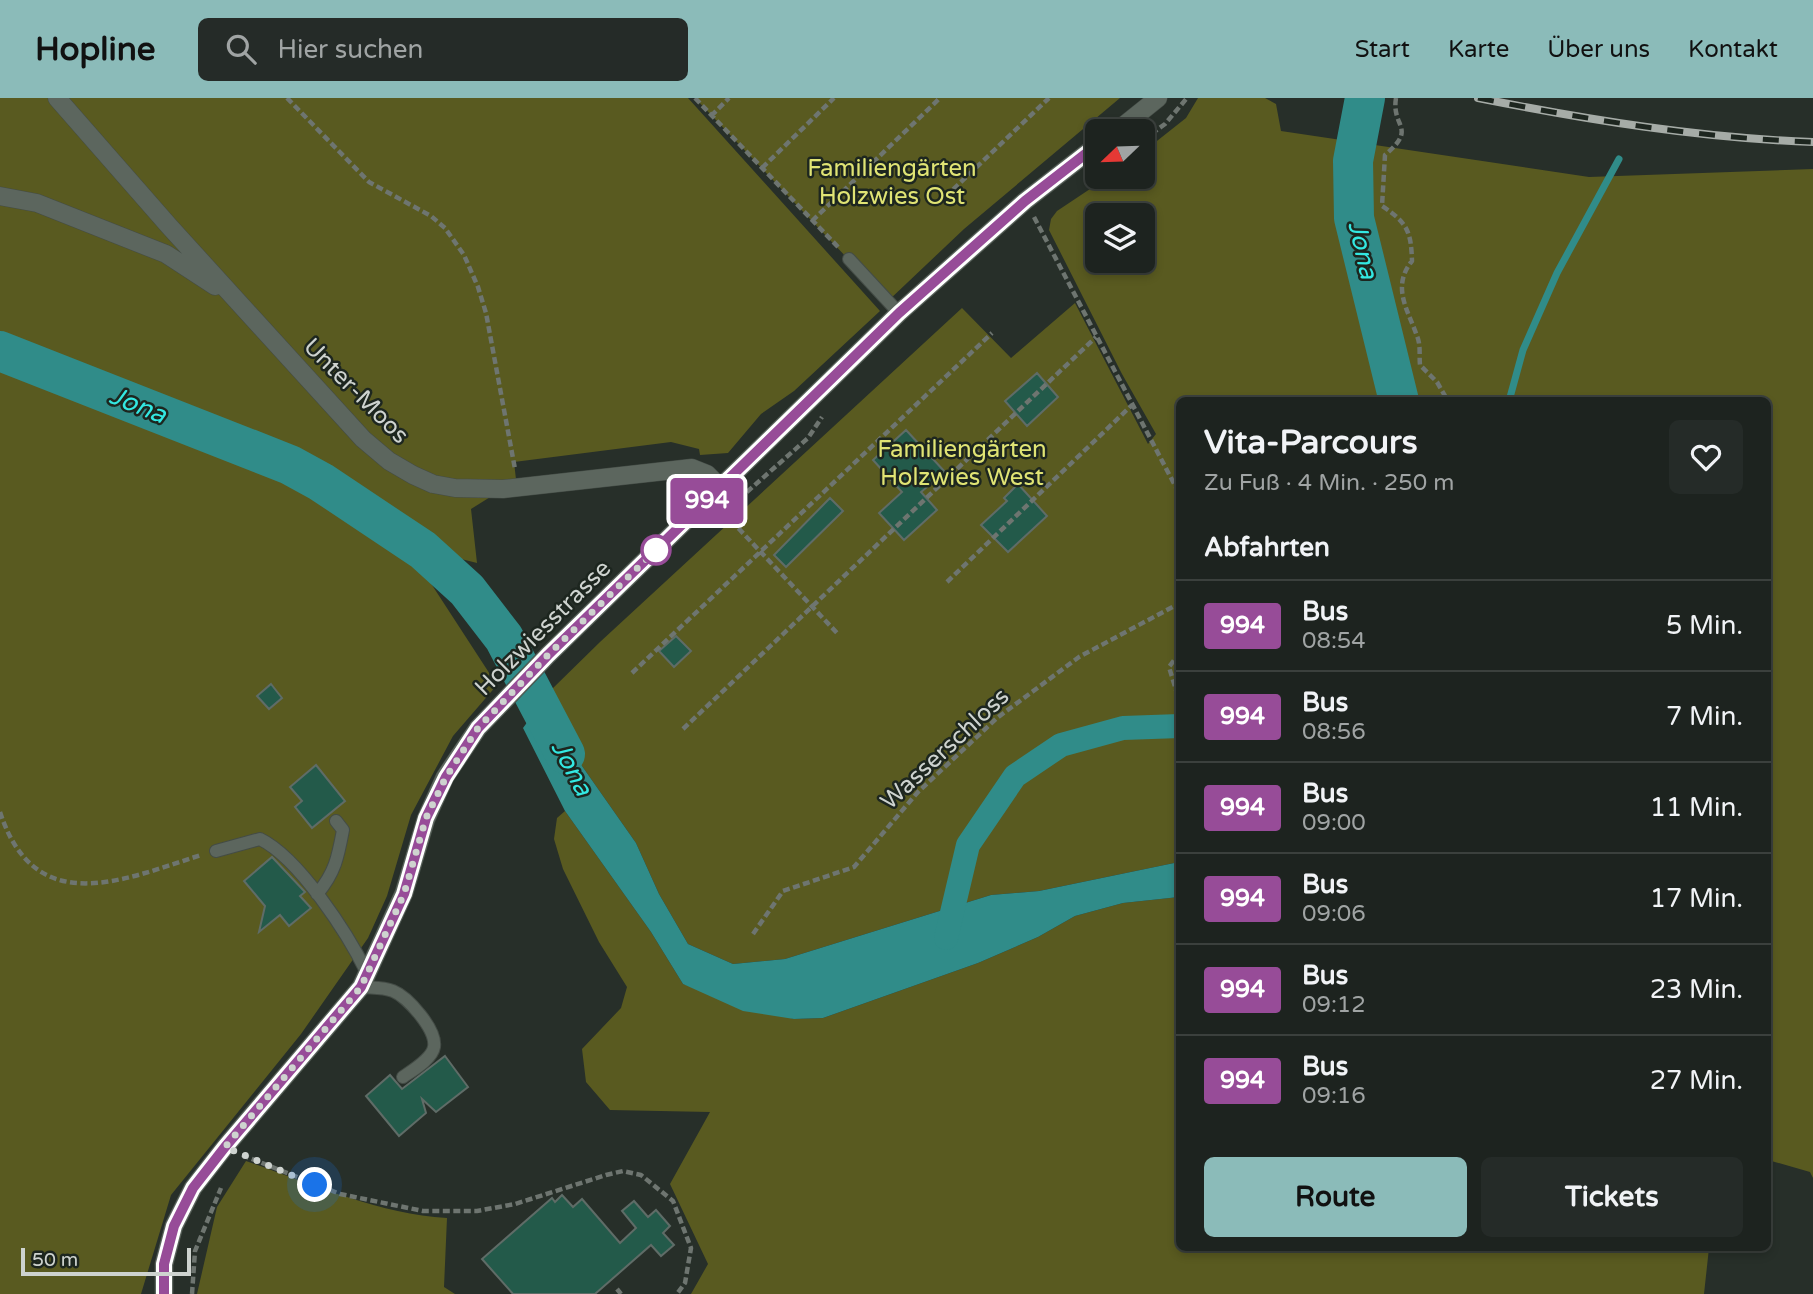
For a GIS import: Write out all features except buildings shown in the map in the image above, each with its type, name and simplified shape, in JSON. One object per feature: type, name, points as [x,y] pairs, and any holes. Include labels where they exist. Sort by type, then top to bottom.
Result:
[{"type":"street","name":"Unter-Moos","points":[[57,98],[363,439],[389,461],[433,484],[478,489],[517,488],[692,468],[707,474],[721,488]]},
{"type":"street","points":[[1132,119],[1158,98]]},
{"type":"street","name":"Holzwiesstrasse","points":[[164,1294],[164,1264],[174,1226],[193,1188],[364,980],[404,894],[426,818],[446,777],[478,728],[548,655],[899,313],[1025,201],[1085,154]]},
{"type":"street","points":[[0,195],[37,203],[166,254],[236,299]]},
{"type":"lane","points":[[849,259],[899,313]]},
{"type":"lane","points":[[317,894],[331,878],[338,860],[343,830],[336,821]]},
{"type":"lane","points":[[216,851],[260,839],[274,845],[317,894],[352,942],[364,980],[397,992],[417,1011],[433,1033],[434,1048],[430,1055],[403,1077]]},
{"type":"path","points":[[287,98],[369,182],[431,216],[445,228],[464,255],[486,313],[511,438],[517,488]]},
{"type":"path","points":[[695,98],[849,259]]},
{"type":"path","points":[[710,116],[729,98]]},
{"type":"path","points":[[762,168],[834,98]]},
{"type":"path","points":[[812,221],[940,98]]},
{"type":"path","points":[[938,204],[1049,98]]},
{"type":"path","points":[[1155,131],[1165,124],[1187,98]]},
{"type":"path","points":[[1396,98],[1394,109],[1402,128],[1399,143],[1385,155],[1382,206],[1411,234],[1412,261],[1406,269],[1401,286],[1405,312],[1419,339],[1420,365],[1437,382],[1446,397]]},
{"type":"path","points":[[1025,201],[1176,488]]},
{"type":"path","points":[[1025,228],[1045,211]]},
{"type":"path","points":[[632,673],[992,333]]},
{"type":"path","points":[[683,729],[1096,337]]},
{"type":"path","points":[[947,582],[1131,406]]},
{"type":"path","points":[[825,414],[808,438],[724,513],[837,633]]},
{"type":"path","name":"Wasserschloss","points":[[752,934],[783,891],[854,867],[918,792],[997,718],[1079,657],[1176,605]]},
{"type":"path","points":[[1176,657],[1169,667],[1176,690]]},
{"type":"path","points":[[0,812],[15,846],[34,867],[66,883],[93,885],[216,851]]},
{"type":"path","points":[[225,1147],[340,1194],[423,1211],[477,1211],[515,1204],[624,1171],[641,1175],[673,1201],[691,1248],[685,1283],[677,1294]]},
{"type":"path","points":[[192,1294],[195,1251],[222,1184],[206,1202]]},
{"type":"green space","points":[[0,98],[688,98],[880,311],[794,391],[761,414],[728,453],[700,455],[699,449],[671,442],[514,462],[517,488],[503,489],[471,509],[477,563],[406,545],[497,685],[453,736],[411,815],[387,896],[368,938],[301,1034],[171,1195],[141,1294],[0,1294]]},
{"type":"green space","name":"Familiengärten Holzwies Ost","points":[[695,98],[1120,98],[1095,119],[1085,119],[1085,127],[964,229],[888,301]]},
{"type":"green space","name":"Familiengärten Holzwies West","points":[[1198,98],[1265,98],[1276,104],[1281,131],[1589,177],[1813,169],[1813,1178],[1810,1172],[1771,1161],[1771,397],[1176,397],[1176,863],[1039,891],[991,895],[785,959],[733,964],[688,944],[659,894],[636,843],[582,766],[550,691],[962,308],[1011,358],[1075,303],[1148,444],[1156,434],[1122,374],[1049,230],[1051,219],[1057,211],[1090,189],[1155,189],[1155,143],[1186,118]]},
{"type":"green space","points":[[565,811],[651,932],[683,984],[794,1019],[823,1018],[978,963],[1038,937],[1075,916],[1123,903],[1176,897],[1176,1251],[1709,1251],[1704,1294],[691,1294],[708,1264],[670,1184],[710,1112],[610,1110],[586,1082],[582,1049],[621,1008],[627,987],[599,942],[563,869],[554,839],[557,818]]},
{"type":"green space","points":[[246,1161],[370,1204],[396,1211],[447,1218],[444,1287],[455,1294],[197,1294],[217,1207]]},
{"type":"water","points":[[550,691],[582,766],[636,843],[659,894],[688,944],[733,964],[785,959],[991,895],[1039,891],[1176,863],[1176,897],[1123,903],[1075,916],[1038,937],[978,963],[823,1018],[794,1019],[743,1011],[683,984],[651,932],[565,811],[523,728]]},
{"type":"waterway","name":"Jona","points":[[1365,98],[1353,161],[1354,218],[1398,397]]},
{"type":"waterway","points":[[1510,397],[1523,350],[1557,273],[1619,159]]},
{"type":"waterway","name":"Jona","points":[[0,351],[290,465],[321,482],[423,550],[467,590],[504,638],[565,754]]},
{"type":"waterway","points":[[946,938],[968,845],[1015,776],[1061,745],[1123,728],[1176,726]]},
{"type":"railway","points":[[1478,98],[1645,127],[1729,137],[1813,142]]},
{"type":"bus line","name":"994","points":[[164,1294],[164,1264],[174,1226],[193,1188],[361,987],[404,894],[426,818],[446,777],[478,728],[548,655],[899,313],[1025,201],[1085,154]]},
{"type":"route","points":[[315,1185],[225,1147],[361,987],[404,894],[426,818],[446,777],[478,728],[548,655],[656,550]]}]
